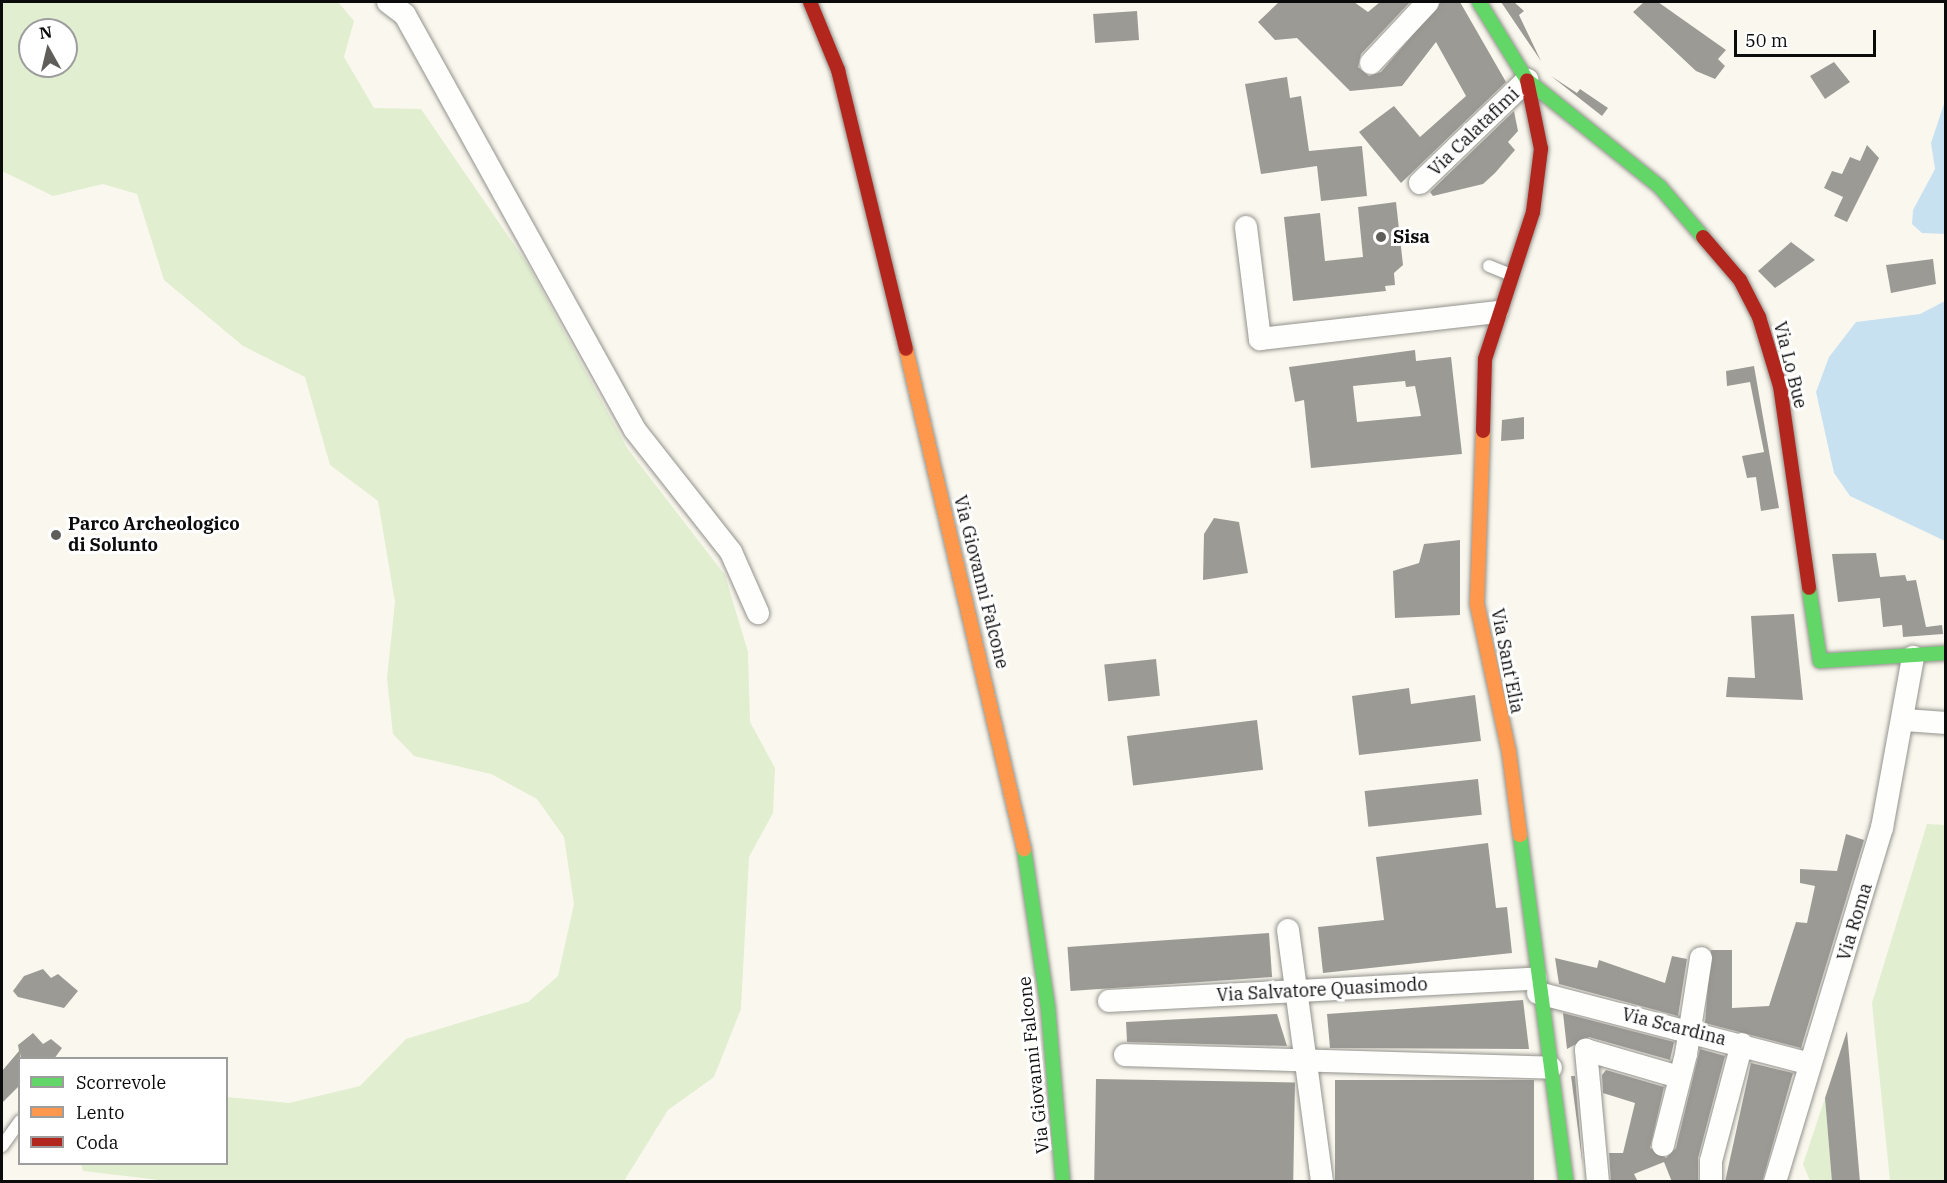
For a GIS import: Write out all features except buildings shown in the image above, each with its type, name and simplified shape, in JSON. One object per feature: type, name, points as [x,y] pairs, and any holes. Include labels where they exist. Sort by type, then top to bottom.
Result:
[{"type":"street","points":[[388,2],[405,15],[635,430],[731,552],[758,613]]},
{"type":"street","name":"Via Giovanni Falcone","points":[[810,2],[838,70],[1019,815],[1049,1020],[1064,1182]]},
{"type":"street","points":[[1371,63],[1428,2]]},
{"type":"street","points":[[1479,2],[1527,80]]},
{"type":"street","name":"Via Calatafimi","points":[[1420,183],[1527,80]]},
{"type":"street","name":"Via Sant'Elia","points":[[1527,80],[1541,149],[1533,212],[1496,312],[1481,411],[1477,604],[1509,752],[1536,986],[1551,1068],[1566,1182]]},
{"type":"street","name":"Via Lo Bue","points":[[1527,80],[1660,187],[1740,280],[1759,316],[1780,386],[1821,661],[1893,652],[1913,657]]},
{"type":"street","points":[[1246,227],[1260,339],[1496,312]]},
{"type":"street","points":[[1913,657],[1946,652]]},
{"type":"street","name":"Via Roma","points":[[1775,1182],[1882,828],[1905,720],[1913,657]]},
{"type":"street","points":[[1905,720],[1946,723]]},
{"type":"street","points":[[1288,930],[1322,1182]]},
{"type":"street","points":[[1663,1145],[1679,1077],[1701,958]]},
{"type":"street","name":"Via Salvatore Quasimodo","points":[[1109,1001],[1297,991],[1536,986]]},
{"type":"street","name":"Via Scardina","points":[[1536,986],[1810,1064]]},
{"type":"street","points":[[1711,1182],[1711,1161],[1742,1044]]},
{"type":"street","points":[[1598,1182],[1586,1050],[1679,1077]]},
{"type":"street","points":[[1125,1055],[1307,1064],[1551,1068]]},
{"type":"lane","points":[[1489,266],[1510,274]]},
{"type":"lane","points":[[2,1146],[18,1125]]},
{"type":"green space","points":[[2,2],[338,2],[354,21],[344,57],[374,108],[421,109],[528,265],[627,448],[725,575],[748,652],[750,722],[775,768],[773,813],[749,857],[741,1009],[714,1077],[668,1110],[624,1181],[177,1182],[83,1171],[81,1165],[228,1165],[228,1097],[289,1103],[360,1086],[406,1039],[528,1002],[558,976],[574,904],[564,837],[537,799],[491,774],[414,756],[393,734],[387,678],[395,602],[378,501],[330,465],[305,377],[243,346],[164,280],[137,194],[103,184],[53,196],[2,171]]},
{"type":"green space","points":[[1927,824],[1945,825],[1945,1181],[1890,1181],[1872,1003]]},
{"type":"green space","points":[[1825,1098],[1832,1181],[1810,1181],[1803,1164]]},
{"type":"water","points":[[1945,101],[1945,234],[1922,233],[1912,224],[1913,210],[1935,169],[1931,143]]},
{"type":"water","points":[[1945,301],[1945,541],[1850,496],[1834,473],[1816,392],[1829,357],[1856,322],[1920,314]]},
{"type":"traffic: fast","points":[[1479,2],[1527,80],[1660,187],[1703,237]]},
{"type":"traffic: fast","points":[[1809,588],[1820,661],[1946,653]]},
{"type":"traffic: fast","points":[[1520,835],[1566,1182]]},
{"type":"traffic: fast","points":[[1024,849],[1048,1008],[1063,1182]]},
{"type":"traffic: slow","points":[[906,349],[1024,849]]},
{"type":"traffic: slow","points":[[1483,431],[1477,604],[1509,752],[1520,835]]},
{"type":"traffic: jam","points":[[810,2],[838,70],[906,349]]},
{"type":"traffic: jam","points":[[1483,431],[1485,359],[1533,212],[1541,149],[1527,80]]},
{"type":"traffic: jam","points":[[1703,237],[1740,280],[1759,317],[1780,386],[1809,588]]},
{"type":"place","name":"Sisa","points":[[1381,237]]},
{"type":"place","name":"Parco Archeologico di Solunto","points":[[56,535]]}]
